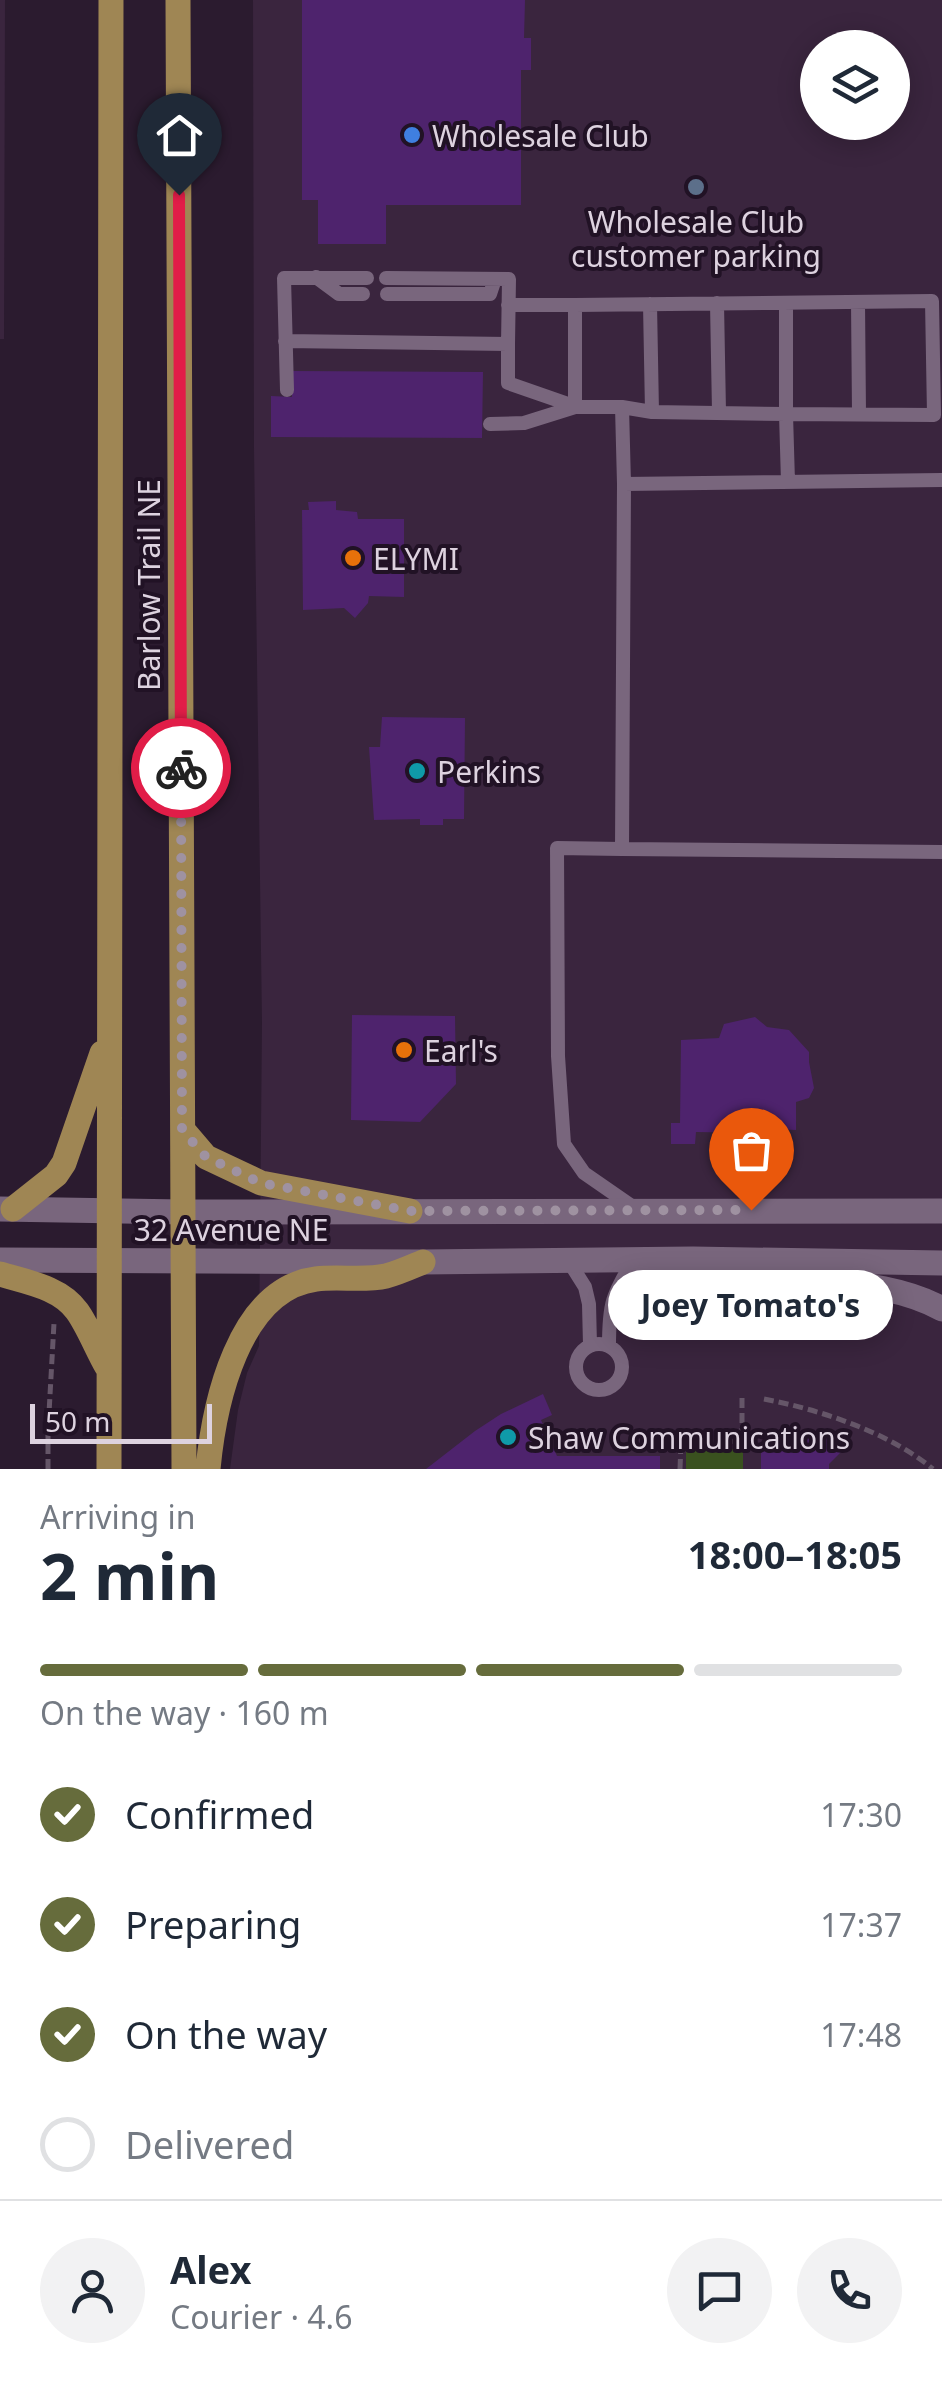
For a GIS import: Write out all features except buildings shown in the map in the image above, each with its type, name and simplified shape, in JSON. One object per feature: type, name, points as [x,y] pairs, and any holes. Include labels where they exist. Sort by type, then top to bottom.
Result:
[{"type":"main road","name":"Barlow Trail NE","points":[[109,1469],[111,0]]},
{"type":"main road","name":"Barlow Trail NE","points":[[178,0],[184,1469]]},
{"type":"main road","points":[[6,1210],[56,1175],[64,1163],[109,1034]]},
{"type":"main road","points":[[182,1130],[206,1157],[261,1183],[410,1211]]},
{"type":"main road","name":"32 Avenue NE","points":[[6,1210],[942,1211]]},
{"type":"main road","points":[[693,1259],[807,1280],[874,1286],[930,1302],[942,1310]]},
{"type":"main road","name":"32 Avenue NE","points":[[0,1260],[693,1259],[942,1263]]},
{"type":"main road","points":[[208,1469],[210,1445],[232,1361],[266,1304],[297,1284],[314,1279],[385,1276],[423,1262]]},
{"type":"main road","points":[[0,1274],[64,1299],[77,1311],[109,1371]]},
{"type":"lane","points":[[316,277],[338,294],[363,294]]},
{"type":"lane","points":[[287,390],[284,278],[367,278]]},
{"type":"lane","points":[[386,278],[508,279],[508,305],[508,382],[575,406],[652,412],[934,415],[932,302],[508,305]]},
{"type":"lane","points":[[387,294],[490,294],[495,279]]},
{"type":"lane","points":[[786,302],[788,482]]},
{"type":"lane","points":[[858,302],[859,414]]},
{"type":"lane","points":[[650,304],[652,412]]},
{"type":"lane","points":[[717,304],[718,412]]},
{"type":"lane","points":[[575,305],[575,406]]},
{"type":"lane","points":[[285,341],[508,344]]},
{"type":"lane","points":[[490,424],[524,423],[575,406]]},
{"type":"lane","points":[[622,407],[622,850]]},
{"type":"lane","points":[[624,484],[942,480]]},
{"type":"lane","points":[[636,1210],[584,1172],[564,1144],[558,1056],[557,848],[942,852]]},
{"type":"lane","points":[[568,1259],[585,1288],[590,1345]]},
{"type":"lane","points":[[609,1346],[609,1308],[634,1259]]},
{"type":"lane","points":[[590,1345],[609,1346],[620,1358],[622,1374],[614,1385],[598,1391],[584,1386],[576,1373],[577,1356],[590,1345]]},
{"type":"path","points":[[48,1469],[54,1315]]},
{"type":"path","points":[[680,1469],[681,1443],[742,1441],[742,1396]]},
{"type":"path","points":[[764,1399],[858,1427],[898,1444],[933,1469]]},
{"type":"shaded area","points":[[0,0],[5,0],[4,339],[0,339]]},
{"type":"shaded area","points":[[253,0],[942,0],[942,1469],[230,1469],[238,1410],[259,1346],[262,1023]]},
{"type":"green space","points":[[686,1449],[743,1449],[743,1469],[686,1469]]},
{"type":"way so far","points":[[181,768],[182,1130],[206,1157],[261,1183],[410,1211],[751,1210]]},
{"type":"place","name":"Wholesale Club","points":[[412,135]]},
{"type":"place","name":"Wholesale Club customer parking","points":[[696,187]]},
{"type":"place","name":"ELYMI","points":[[353,558]]},
{"type":"place","name":"Perkins","points":[[417,771]]},
{"type":"place","name":"Earl's","points":[[404,1050]]},
{"type":"place","name":"Joey Tomato's","points":[[751,1210]]},
{"type":"place","name":"Shaw Communications","points":[[508,1437]]},
{"type":"route","points":[[179,195],[181,768]]}]
